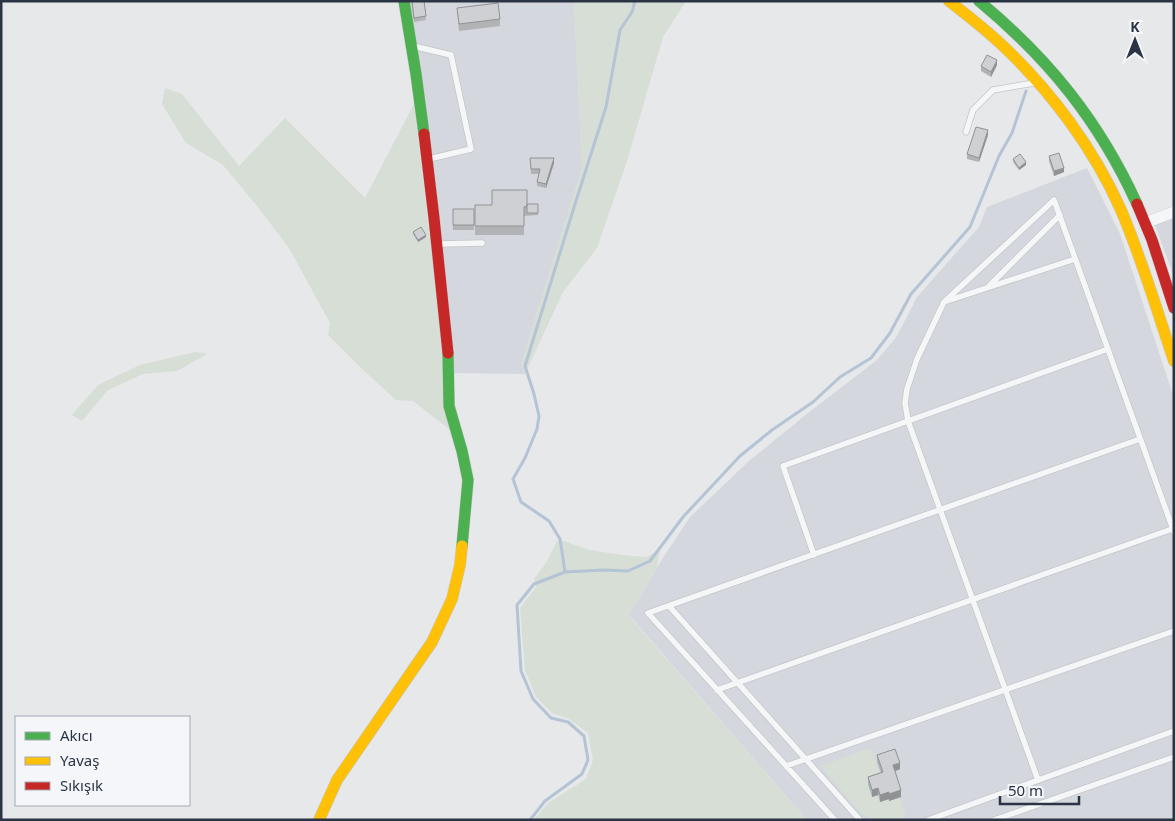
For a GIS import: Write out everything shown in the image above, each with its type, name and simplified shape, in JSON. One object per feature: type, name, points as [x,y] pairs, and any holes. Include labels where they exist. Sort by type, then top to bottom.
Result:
[{"type":"street","points":[[319,820],[337,780],[432,642],[452,598],[460,565],[468,480],[449,406],[448,348],[437,244],[427,159],[404,1]]},
{"type":"street","points":[[949,1],[1006,48],[1039,82],[1058,105],[1090,153],[1118,204],[1131,236],[1174,362]]},
{"type":"street","points":[[979,1],[1036,53],[1074,98],[1092,123],[1114,160],[1145,223],[1174,308]]},
{"type":"street","points":[[1145,223],[1174,212]]},
{"type":"lane","points":[[411,46],[451,54],[471,149],[427,159]]},
{"type":"lane","points":[[966,132],[973,110],[993,90],[1039,82]]},
{"type":"lane","points":[[717,690],[972,600],[1173,530],[1054,200],[944,302],[917,359],[907,389],[905,403],[908,421],[972,600],[1038,780]]},
{"type":"lane","points":[[988,288],[1060,215]]},
{"type":"lane","points":[[437,244],[482,243]]},
{"type":"lane","points":[[944,302],[1076,259]]},
{"type":"lane","points":[[814,555],[784,466],[1108,349]]},
{"type":"lane","points":[[835,820],[648,613],[1140,440]]},
{"type":"lane","points":[[668,606],[860,820]]},
{"type":"lane","points":[[786,766],[1174,630]]},
{"type":"lane","points":[[928,820],[1174,731]]},
{"type":"lane","points":[[994,820],[1174,757]]},
{"type":"shaded area","points":[[408,1],[574,1],[582,168],[521,364],[525,374],[451,373]]},
{"type":"shaded area","points":[[574,1],[686,1],[663,37],[627,161],[597,248],[563,292],[525,374],[521,364],[582,168]]},
{"type":"shaded area","points":[[165,88],[182,94],[239,166],[285,118],[365,198],[414,104],[453,432],[413,401],[396,400],[328,335],[330,323],[289,248],[223,165],[186,143],[162,104]]},
{"type":"shaded area","points":[[1087,168],[1120,234],[1174,398],[1174,820],[807,820],[629,615],[690,517],[749,461],[877,360],[897,336],[917,297],[979,227],[987,207]]},
{"type":"shaded area","points":[[1174,218],[1174,277],[1155,225]]},
{"type":"shaded area","points":[[195,352],[207,354],[177,371],[143,374],[108,390],[82,421],[72,415],[98,385],[140,365]]},
{"type":"shaded area","points":[[557,541],[564,541],[589,550],[630,556],[647,557],[660,549],[657,567],[629,616],[807,820],[534,820],[548,803],[586,779],[593,760],[588,733],[569,719],[552,713],[536,697],[525,670],[520,608],[536,587],[534,579],[546,563]]},
{"type":"shaded area","points":[[871,748],[889,801],[900,797],[906,817],[894,820],[875,820],[862,814],[820,766]]},
{"type":"building","points":[[412,1],[424,1],[426,16],[414,18]]},
{"type":"building","points":[[498,3],[500,19],[459,24],[457,8]]},
{"type":"building","points":[[987,55],[997,60],[991,72],[981,66]]},
{"type":"building","points":[[976,127],[988,130],[979,158],[967,154]]},
{"type":"building","points":[[1059,153],[1064,168],[1054,171],[1049,156]]},
{"type":"building","points":[[1020,154],[1026,162],[1019,168],[1013,159]]},
{"type":"building","points":[[530,158],[554,158],[546,184],[537,182],[540,169],[531,169]]},
{"type":"building","points":[[492,190],[527,190],[527,206],[524,207],[524,226],[475,226],[475,205],[492,205]]},
{"type":"building","points":[[527,204],[538,204],[538,213],[527,213]]},
{"type":"building","points":[[453,209],[474,209],[474,225],[453,225]]},
{"type":"building","points":[[421,227],[426,235],[418,240],[413,232]]},
{"type":"building","points":[[895,749],[900,763],[893,765],[901,790],[880,795],[878,788],[872,790],[868,777],[883,772],[877,755]]},
{"type":"waterway","points":[[530,820],[545,801],[582,774],[588,760],[584,736],[568,722],[551,718],[533,699],[521,671],[517,605],[534,584],[565,572],[560,539],[549,521],[521,502],[513,479],[525,458],[537,429],[539,416],[525,366],[606,107],[620,30],[632,12],[635,1]]},
{"type":"waterway","points":[[565,572],[628,571],[650,561],[683,517],[740,456],[772,430],[813,402],[840,377],[871,358],[890,333],[911,294],[970,227],[999,156],[1012,133],[1026,91]]},
{"type":"traffic: fast","points":[[404,1],[424,134]]},
{"type":"traffic: fast","points":[[979,1],[1028,46],[1070,93],[1106,145],[1137,204]]},
{"type":"traffic: fast","points":[[448,353],[449,406],[468,480],[462,546]]},
{"type":"traffic: slow","points":[[949,1],[989,33],[1020,63],[1054,101],[1098,165],[1129,229],[1174,361]]},
{"type":"traffic: slow","points":[[319,820],[337,780],[432,642],[452,599],[460,565],[462,546]]},
{"type":"traffic: jam","points":[[424,134],[448,353]]},
{"type":"traffic: jam","points":[[1137,204],[1152,240],[1174,308]]}]
